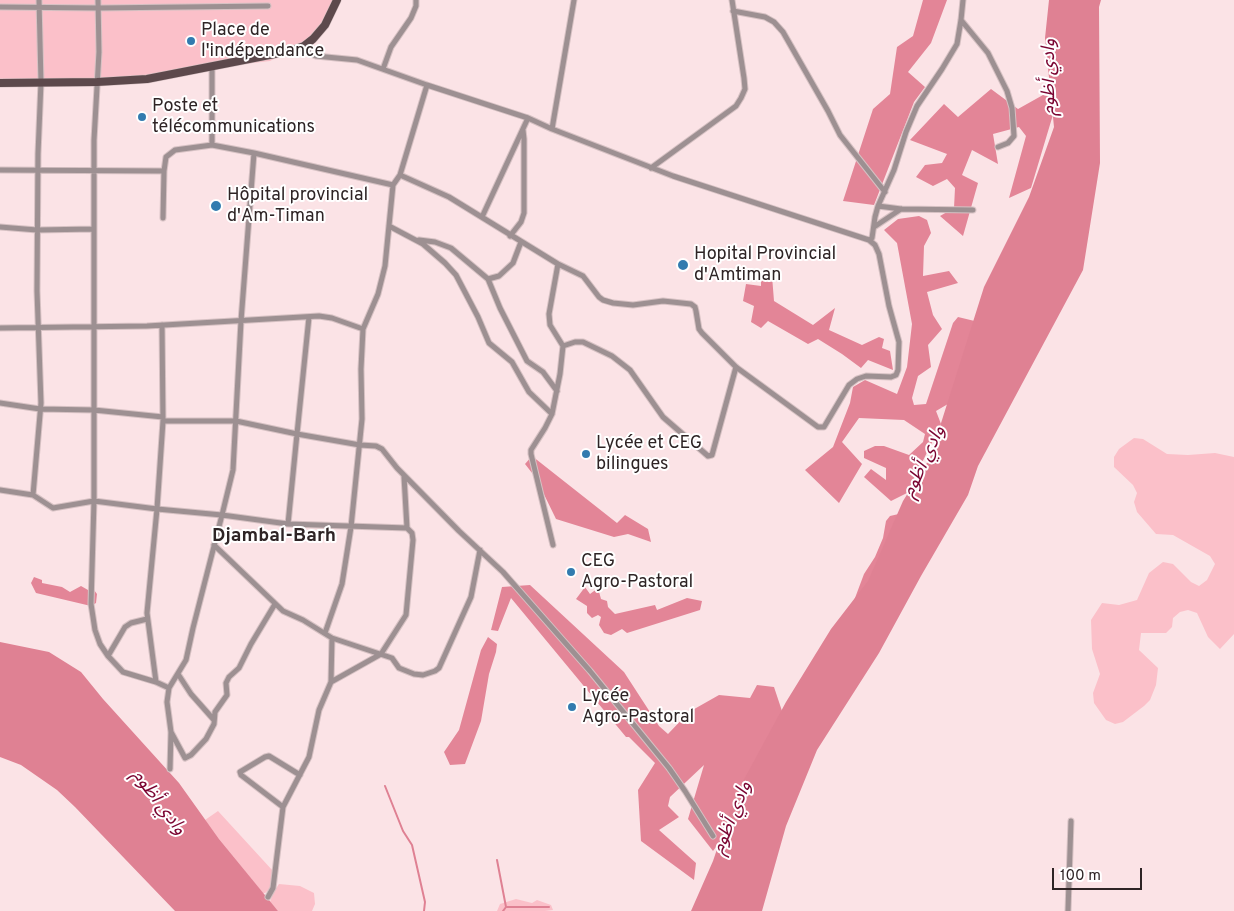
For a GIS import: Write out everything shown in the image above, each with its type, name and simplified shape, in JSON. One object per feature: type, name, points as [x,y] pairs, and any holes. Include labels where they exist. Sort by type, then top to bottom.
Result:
[{"type":"main road","points":[[0,82],[97,82],[147,79],[290,51],[304,46],[313,39],[325,25],[337,0]]},
{"type":"street","points":[[33,495],[40,408],[37,230],[41,82],[39,0]]},
{"type":"street","points":[[98,0],[94,171],[94,501],[91,604],[95,630],[100,644],[108,656],[123,672],[169,688]]},
{"type":"street","points":[[382,69],[391,47],[411,18],[416,6],[416,0]]},
{"type":"street","points":[[552,129],[574,0]]},
{"type":"street","points":[[651,168],[736,106],[741,98],[745,89],[744,78],[732,0]]},
{"type":"street","points":[[869,240],[872,238],[878,206],[894,170],[906,132],[917,106],[957,44],[962,0]]},
{"type":"street","points":[[0,7],[268,6]]},
{"type":"street","points":[[733,11],[765,17],[774,22],[783,32],[840,136],[885,192]]},
{"type":"street","points":[[961,20],[988,53],[1007,91],[1012,108],[1014,136],[1008,143],[998,147]]},
{"type":"street","points":[[304,46],[311,54],[316,56],[357,60],[528,118],[651,168],[869,240],[875,245],[879,254],[889,306],[899,342],[898,370],[896,375],[891,377],[866,376],[849,385],[821,428],[736,367],[699,329],[695,307],[691,304],[663,301],[633,305],[613,303],[599,297],[583,276],[510,236],[449,197],[400,175]]},
{"type":"street","points":[[212,67],[212,145]]},
{"type":"street","points":[[325,633],[342,584],[351,527],[362,419],[361,369],[363,329],[378,294],[385,266],[393,186],[400,175],[427,85]]},
{"type":"street","points":[[482,217],[528,118]]},
{"type":"street","points":[[510,236],[521,222],[524,213],[524,139],[522,130]]},
{"type":"street","points":[[163,218],[166,157],[175,150],[212,145],[393,186]]},
{"type":"street","points":[[170,770],[170,732],[167,702],[169,688],[188,655],[193,628],[233,470],[241,321],[254,153]]},
{"type":"street","points":[[0,170],[164,171]]},
{"type":"street","points":[[878,206],[900,209],[972,210]]},
{"type":"street","points":[[874,227],[900,209]]},
{"type":"street","points":[[389,226],[415,240],[440,258],[456,275],[480,321],[488,343],[512,362],[529,392],[552,414]]},
{"type":"street","points":[[0,227],[37,230],[94,229]]},
{"type":"street","points":[[415,240],[434,242],[451,248],[488,279],[500,308],[527,361],[542,372],[557,391]]},
{"type":"street","points":[[488,279],[499,276],[513,263],[521,242]]},
{"type":"street","points":[[552,545],[530,454],[552,414],[557,391],[563,346],[550,325],[549,314],[558,264]]},
{"type":"street","points":[[288,524],[309,316]]},
{"type":"street","points":[[0,328],[162,325],[325,316],[363,329]]},
{"type":"street","points":[[156,682],[147,619],[163,419],[162,325]]},
{"type":"street","points":[[563,346],[575,342],[583,342],[612,356],[630,370],[663,417],[708,456],[712,455],[736,367]]},
{"type":"street","points":[[0,403],[40,408],[94,410],[163,419],[236,421],[297,434],[380,447],[404,476],[458,531],[503,572],[590,671],[669,768],[685,790],[712,836]]},
{"type":"street","points":[[330,682],[381,654],[406,615],[414,540],[412,533],[407,528],[404,476]]},
{"type":"street","points":[[0,490],[33,495],[53,508],[94,501],[288,524],[407,528]]},
{"type":"street","points":[[214,546],[283,611],[325,633],[328,637],[392,658],[399,668],[418,675],[429,674],[440,668],[471,597],[480,550]]},
{"type":"street","points":[[170,732],[185,758],[191,755],[206,739],[215,721],[215,712],[227,695],[226,683],[228,677],[239,668],[275,604]]},
{"type":"street","points":[[108,656],[126,627],[131,623],[147,619]]},
{"type":"street","points":[[268,897],[273,888],[283,807],[309,757],[319,710],[330,682],[332,638]]},
{"type":"street","points":[[178,674],[191,694],[215,721]]},
{"type":"street","points":[[283,807],[241,775],[240,772],[269,756],[300,775]]},
{"type":"street","points":[[1068,911],[1071,821]]},
{"type":"shaded area","points":[[0,0],[335,0],[313,39],[270,61],[88,82],[0,82]]},
{"type":"shaded area","points":[[923,0],[947,0],[931,43],[908,72],[925,87],[914,102],[874,205],[843,201],[873,109],[890,94],[897,47],[913,36]]},
{"type":"shaded area","points":[[991,89],[1018,109],[1043,95],[1058,98],[1031,188],[1009,198],[1026,136],[1019,127],[993,134],[998,164],[972,150],[962,175],[978,183],[963,236],[940,216],[954,208],[955,188],[947,179],[933,186],[916,177],[925,165],[942,163],[947,154],[910,140],[944,104],[958,117]]},
{"type":"shaded area","points":[[919,216],[927,220],[931,233],[924,246],[923,276],[949,271],[958,283],[927,292],[933,315],[942,329],[928,345],[931,367],[918,376],[912,398],[914,405],[926,404],[953,323],[958,317],[987,324],[953,401],[936,411],[941,424],[907,493],[891,501],[864,477],[871,469],[886,480],[886,468],[864,458],[864,451],[875,446],[884,446],[909,455],[923,442],[925,434],[904,420],[859,418],[842,442],[862,464],[839,503],[805,470],[833,447],[850,403],[853,387],[865,380],[897,394],[907,367],[912,324],[897,243],[884,230],[898,219]]},
{"type":"shaded area","points":[[772,276],[774,301],[813,325],[835,308],[829,330],[862,345],[879,337],[884,339],[882,348],[890,351],[893,370],[868,360],[861,368],[818,339],[808,344],[768,321],[761,328],[751,322],[754,306],[743,301],[746,284],[761,286],[761,278]]},
{"type":"shaded area","points":[[1134,438],[1143,439],[1167,454],[1215,453],[1234,457],[1234,634],[1220,649],[1208,637],[1197,613],[1188,610],[1180,612],[1173,618],[1172,627],[1166,633],[1141,633],[1139,650],[1158,668],[1156,685],[1150,700],[1144,706],[1123,722],[1115,724],[1106,720],[1094,703],[1093,693],[1100,674],[1092,649],[1091,620],[1102,603],[1119,605],[1137,600],[1149,573],[1163,562],[1173,564],[1191,582],[1199,586],[1207,580],[1215,564],[1210,556],[1173,535],[1156,534],[1137,512],[1134,502],[1137,493],[1133,485],[1114,467],[1114,457],[1119,449]]},
{"type":"shaded area","points":[[532,456],[617,523],[625,515],[648,529],[651,542],[628,534],[614,537],[556,519],[536,478],[525,464]]},
{"type":"shaded area","points":[[903,513],[892,553],[852,606],[864,574],[875,557],[883,538],[886,521],[890,516]]},
{"type":"shaded area","points":[[34,577],[42,580],[42,583],[62,587],[70,592],[81,586],[88,590],[94,590],[97,594],[96,603],[91,606],[36,593],[31,583]]},
{"type":"shaded area","points":[[530,585],[624,672],[659,726],[668,734],[689,712],[719,695],[750,698],[757,685],[774,687],[782,711],[725,835],[713,851],[688,819],[704,765],[670,797],[668,806],[679,817],[659,830],[696,863],[694,880],[641,841],[638,790],[655,763],[629,737],[626,737],[511,598],[498,631],[491,630],[502,587]]},
{"type":"shaded area","points":[[585,587],[590,594],[598,588],[601,599],[607,601],[608,607],[615,614],[655,605],[657,610],[687,598],[702,601],[700,610],[627,633],[622,629],[611,635],[604,633],[599,625],[601,617],[598,615],[592,618],[587,613],[587,606],[576,599]]},
{"type":"shaded area","points":[[488,637],[497,644],[489,674],[481,721],[465,764],[450,765],[444,752],[459,730],[481,650]]},
{"type":"shaded area","points":[[218,811],[273,871],[271,888],[265,893],[263,893],[205,820]]},
{"type":"shaded area","points":[[279,884],[300,886],[314,893],[315,904],[312,911],[278,911],[270,902]]},
{"type":"shaded area","points":[[516,899],[532,903],[537,900],[551,905],[553,910],[497,911],[500,904]]},
{"type":"water","name":"وادي أظوم","points":[[1049,0],[1101,0],[1099,7],[1100,163],[1083,270],[978,466],[968,495],[879,653],[817,750],[786,826],[762,911],[691,911],[713,861],[735,796],[786,702],[831,629],[868,581],[903,501],[930,458],[984,287],[1029,197],[1054,127],[1045,38]]},
{"type":"water","name":"وادي أظوم","points":[[0,642],[49,652],[81,672],[179,783],[219,839],[278,911],[175,911],[57,790],[21,765],[0,757]]},
{"type":"waterway","points":[[385,786],[403,831],[412,845],[425,902],[424,911]]},
{"type":"waterway","points":[[497,860],[506,907],[503,911]]},
{"type":"waterway","points":[[506,907],[549,907]]},
{"type":"place","name":"Place de l'indépendance","points":[[191,41]]},
{"type":"place","name":"Poste et télécommunications","points":[[142,117]]},
{"type":"place","name":"Hôpital provincial d'Am-Timan","points":[[216,206]]},
{"type":"place","name":"Hopital Provincial d'Amtiman","points":[[683,265]]},
{"type":"place","name":"Lycée et CEG bilingues","points":[[586,454]]},
{"type":"place","name":"CEG Agro-Pastoral","points":[[571,572]]},
{"type":"place","name":"Lycée Agro-Pastoral","points":[[572,707]]},
{"type":"district","name":"Djambal-Barh","points":[[274,537]]}]
